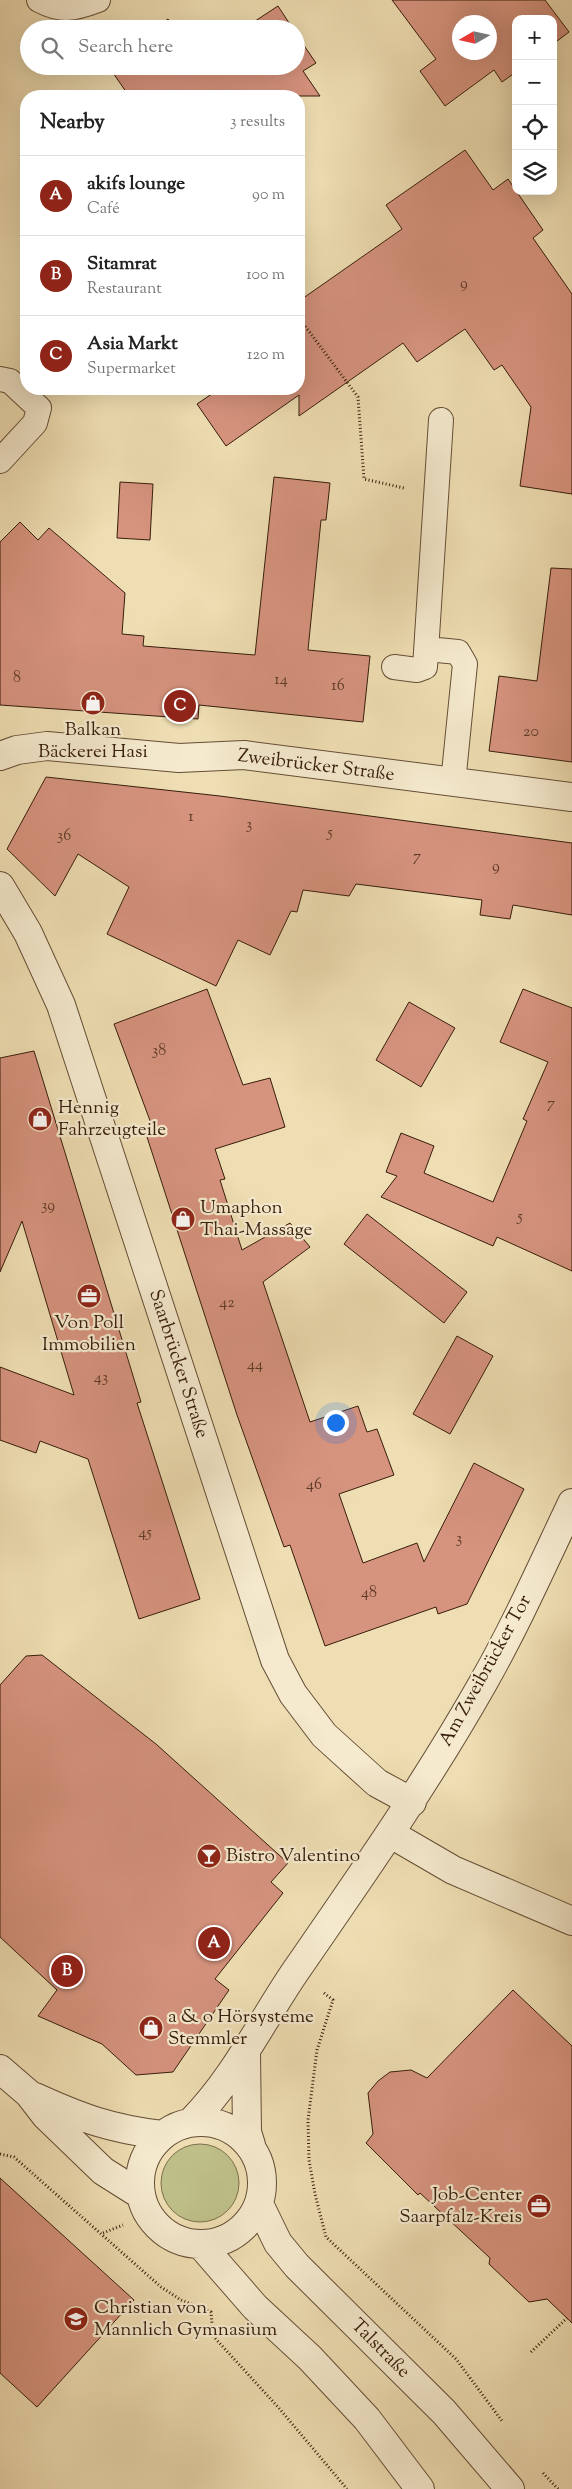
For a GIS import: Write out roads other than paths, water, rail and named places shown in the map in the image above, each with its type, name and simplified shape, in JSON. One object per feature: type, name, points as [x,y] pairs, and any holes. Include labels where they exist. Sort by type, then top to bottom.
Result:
[{"type":"street","name":"Zweibrücker Straße","points":[[0,756],[17,750],[47,746],[180,758],[244,755],[572,797]]},
{"type":"street","name":"Saarbrücker Straße","points":[[0,886],[28,933],[61,1005],[275,1660],[293,1694],[324,1735],[377,1783],[412,1802]]},
{"type":"street","name":"Am Zweibrücker Tor","points":[[391,1834],[484,1682],[572,1503]]},
{"type":"street","points":[[192,2121],[214,2099],[246,2054],[295,1972],[391,1834],[453,1870],[572,1921]]},
{"type":"street","points":[[246,2054],[247,2132],[250,2146]]},
{"type":"street","points":[[0,2069],[29,2094],[46,2116],[102,2171],[141,2195]]},
{"type":"street","points":[[29,2094],[98,2123],[124,2130],[162,2135]]},
{"type":"street","points":[[192,2121],[214,2122],[234,2130],[250,2146],[260,2164],[263,2184],[259,2204],[250,2221],[236,2234],[220,2242],[201,2245],[180,2241],[162,2231],[148,2214],[141,2195],[140,2173],[148,2152],[162,2135],[176,2126],[192,2121]]},
{"type":"street","name":"Talstraße","points":[[259,2204],[278,2243],[296,2266],[444,2412],[510,2489]]},
{"type":"street","points":[[201,2245],[255,2307],[310,2358],[367,2419],[420,2489]]},
{"type":"lane","points":[[39,0],[55,8],[78,7],[98,0]]},
{"type":"lane","points":[[0,379],[10,381],[20,390]]},
{"type":"lane","points":[[0,461],[35,423],[39,408],[25,395]]},
{"type":"lane","points":[[394,668],[417,670],[425,667],[441,420]]},
{"type":"lane","points":[[427,649],[458,652],[465,664],[453,783]]},
{"type":"place","name":"Balkan Bäckerei Hasi","points":[[93,703]]},
{"type":"place","name":"Asia Markt","points":[[180,706]]},
{"type":"place","name":"Hennig Fahrzeugteile","points":[[40,1119]]},
{"type":"place","name":"Umaphon Thai-Massage","points":[[183,1219]]},
{"type":"place","name":"Von Poll Immobilien","points":[[89,1296]]},
{"type":"place","name":"Bistro Valentino","points":[[209,1856]]},
{"type":"place","name":"akifs lounge","points":[[214,1943]]},
{"type":"place","name":"Sitamrat","points":[[67,1971]]},
{"type":"place","name":"a & o Hörsysteme Stemmler","points":[[151,2028]]},
{"type":"place","name":"Job-Center Saarpfalz-Kreis","points":[[539,2206]]},
{"type":"place","name":"Christian von Mannlich Gymnasium","points":[[76,2319]]}]
